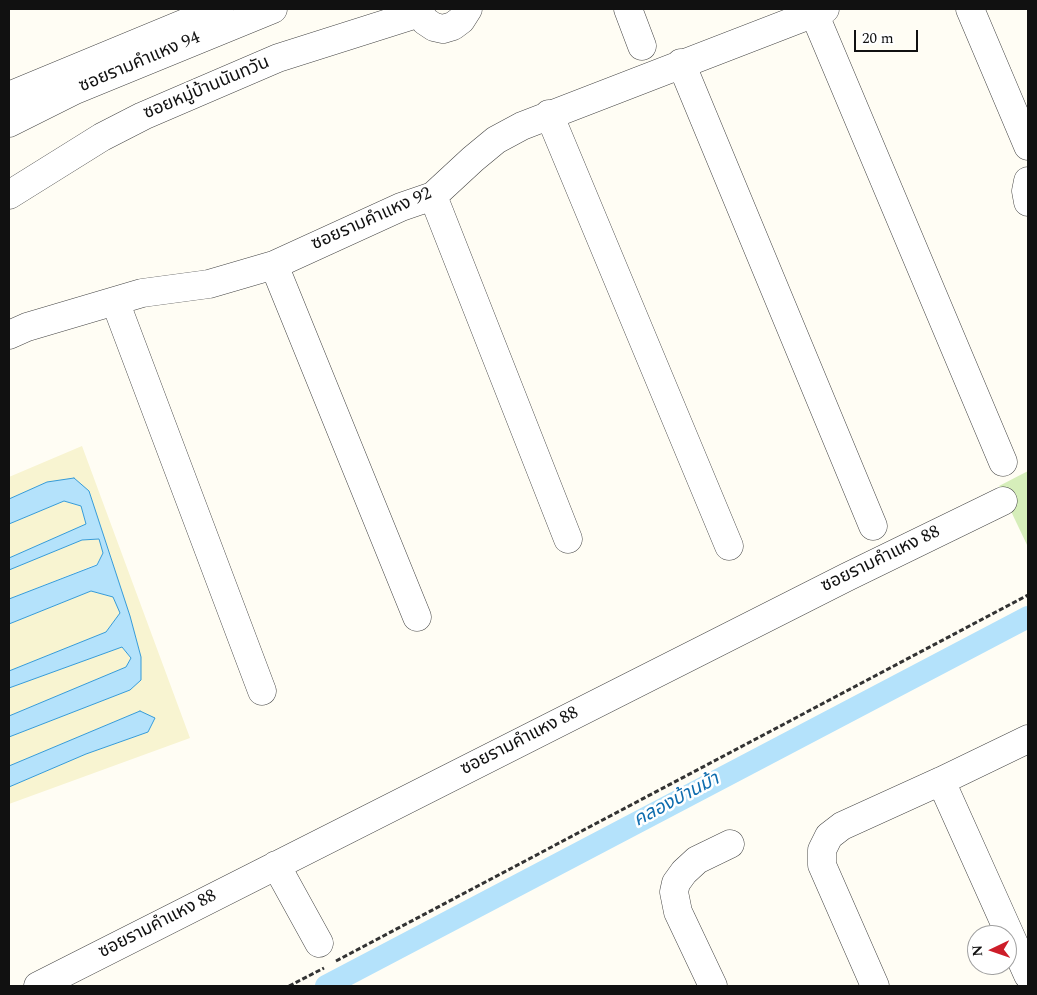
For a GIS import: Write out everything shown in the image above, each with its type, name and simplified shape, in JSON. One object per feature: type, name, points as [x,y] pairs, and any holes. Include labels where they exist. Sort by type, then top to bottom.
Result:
[{"type":"street","name":"ซอยรามคําแหง 94","points":[[9,96],[219,9]]},
{"type":"street","name":"ซอยรามคําแหง 94","points":[[9,123],[75,90],[273,9]]},
{"type":"street","name":"ซอยหมู่บ้านนันทวัน","points":[[9,195],[102,137],[144,116],[278,58],[419,11],[430,24],[443,29],[453,26],[461,20],[468,9]]},
{"type":"street","points":[[628,9],[642,46]]},
{"type":"street","points":[[970,9],[1028,146]]},
{"type":"street","points":[[820,11],[1003,462]]},
{"type":"street","name":"ซอยรามคําแหง 92","points":[[9,335],[27,327],[142,293],[209,284],[274,265],[401,207],[433,196],[496,140],[522,126],[681,63],[820,11]]},
{"type":"street","points":[[681,63],[873,526]]},
{"type":"street","points":[[549,114],[729,546]]},
{"type":"street","points":[[1028,181],[1026,191],[1028,202]]},
{"type":"street","points":[[433,196],[568,539]]},
{"type":"street","points":[[274,265],[418,617]]},
{"type":"street","points":[[114,301],[262,691]]},
{"type":"street","name":"ซอยรามคำแหง 88","points":[[38,986],[893,554],[1003,501]]},
{"type":"street","points":[[875,986],[822,865],[822,850],[830,836],[842,826],[941,781],[1028,738]]},
{"type":"street","points":[[941,781],[1028,975]]},
{"type":"street","points":[[713,986],[678,912],[674,892],[676,883],[684,872],[697,860],[730,844]]},
{"type":"street","points":[[276,865],[325,958]]},
{"type":"path","points":[[289,986],[325,958],[1028,596]]},
{"type":"shaded area","points":[[82,446],[190,738],[9,804],[9,787],[86,754],[148,732],[155,719],[140,711],[9,766],[9,737],[130,690],[141,680],[141,657],[130,616],[89,491],[47,482],[9,499],[9,477]]},
{"type":"shaded area","points":[[64,501],[81,506],[86,524],[9,558],[9,524]]},
{"type":"shaded area","points":[[99,539],[103,553],[97,564],[9,599],[9,570],[82,540]]},
{"type":"shaded area","points":[[91,591],[113,597],[121,612],[106,632],[9,671],[9,624]]},
{"type":"shaded area","points":[[122,647],[131,658],[126,667],[9,716],[9,688]]},
{"type":"green space","points":[[1028,471],[1028,547],[999,486]]},
{"type":"water","points":[[74,478],[89,491],[130,616],[141,657],[141,680],[130,690],[9,737],[9,716],[126,667],[131,658],[122,647],[9,688],[9,671],[106,632],[120,613],[113,597],[91,591],[9,624],[9,599],[97,565],[103,553],[99,539],[82,540],[9,570],[9,558],[86,524],[81,506],[64,501],[9,524],[9,499],[47,482]]},
{"type":"water","points":[[140,711],[155,718],[148,732],[86,754],[9,787],[9,766]]},
{"type":"waterway","name":"คลองบ้านม้า","points":[[326,986],[1028,617]]}]
